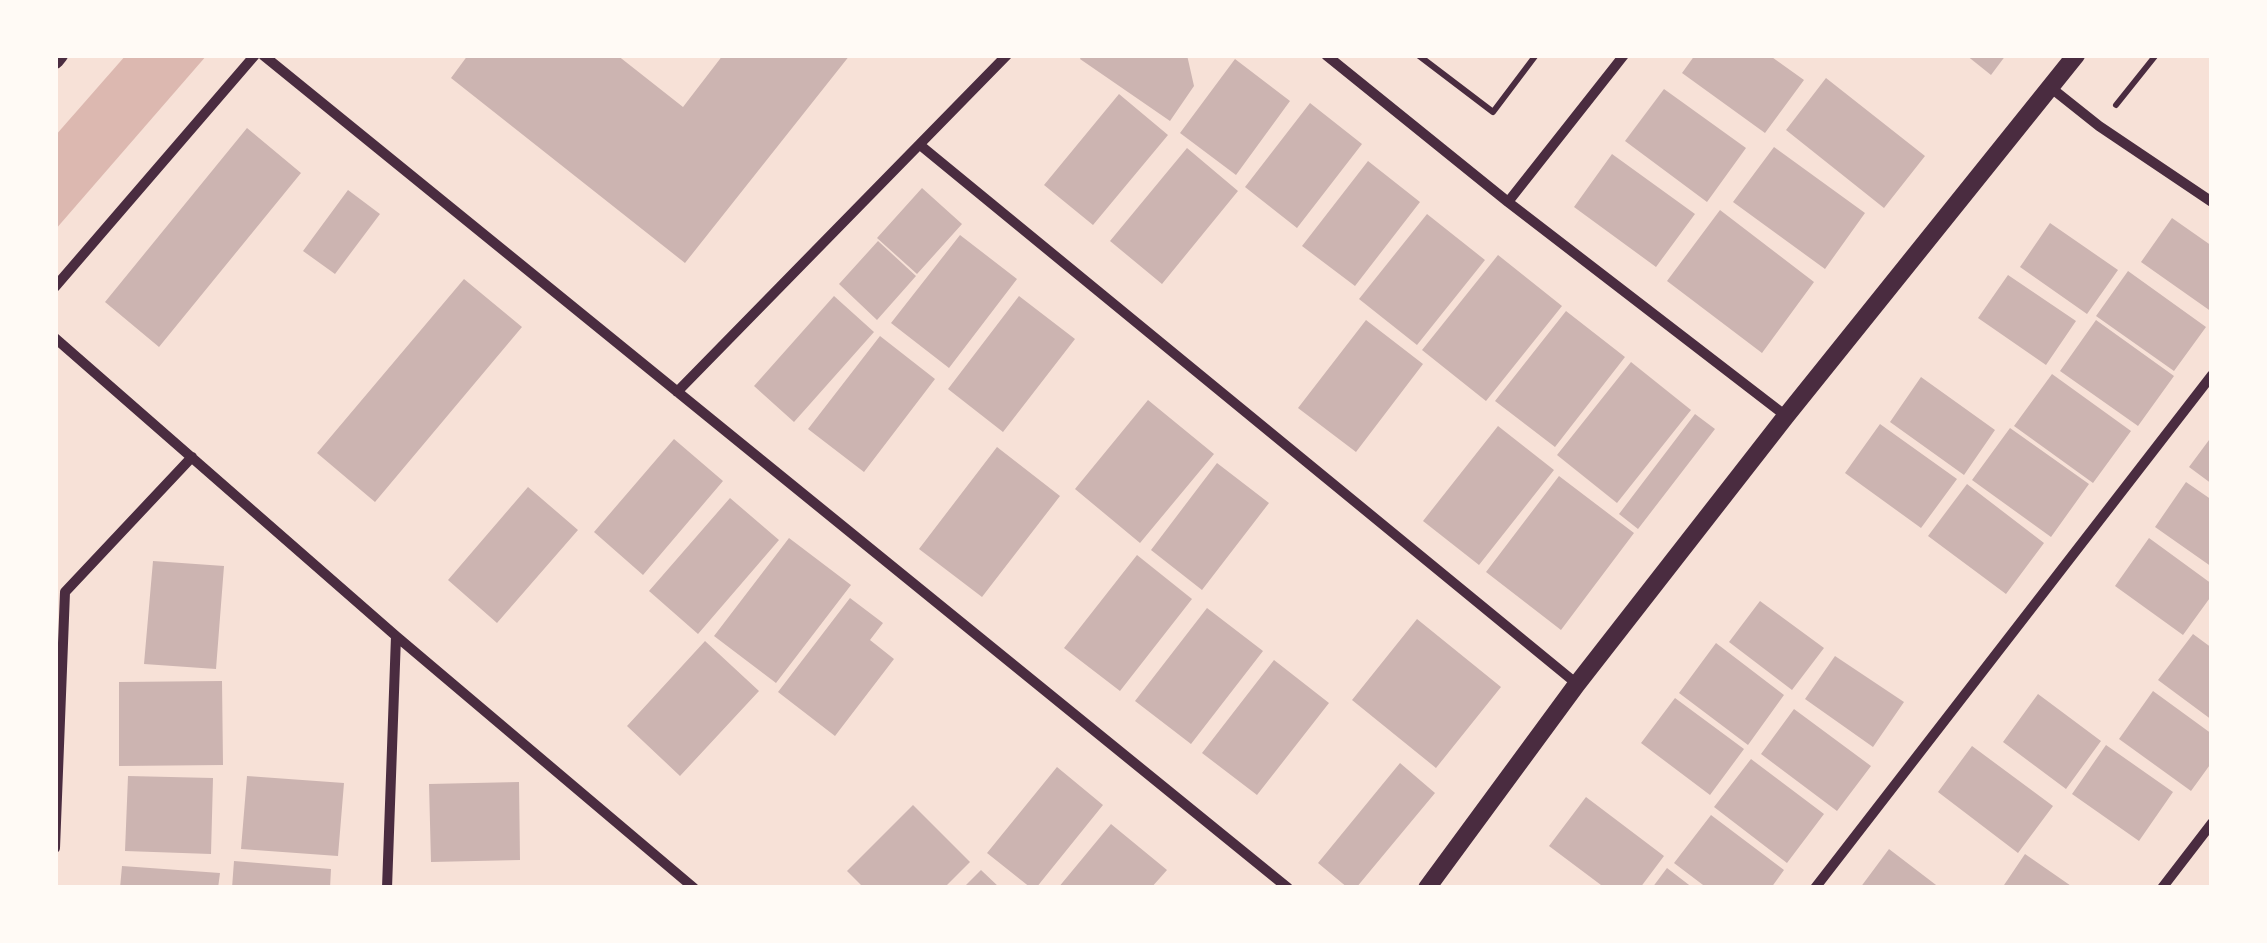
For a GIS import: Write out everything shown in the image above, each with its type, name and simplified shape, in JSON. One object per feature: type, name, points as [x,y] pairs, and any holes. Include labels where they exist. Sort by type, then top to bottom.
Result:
[{"type":"street","points":[[55,287],[254,55]]},
{"type":"street","points":[[263,55],[1288,888]]},
{"type":"street","points":[[677,392],[1008,55]]},
{"type":"street","points":[[1326,55],[1508,202],[1786,416]]},
{"type":"street","points":[[1508,202],[1624,55]]},
{"type":"street","points":[[1427,888],[1577,684],[2076,55]]},
{"type":"street","points":[[2050,87],[2099,126],[2212,202]]},
{"type":"street","points":[[920,145],[1577,684]]},
{"type":"street","points":[[55,338],[396,636],[694,888]]},
{"type":"street","points":[[1815,888],[2212,374]]},
{"type":"street","points":[[55,848],[64,592],[192,457]]},
{"type":"street","points":[[386,888],[396,636]]},
{"type":"street","points":[[2162,888],[2212,824]]},
{"type":"path","points":[[1418,55],[1493,112],[1536,55]]},
{"type":"path","points":[[2116,105],[2156,55]]},
{"type":"shaded area","points":[[126,55],[207,55],[55,230],[55,136]]},
{"type":"building","points":[[468,55],[617,55],[683,107],[723,55],[850,55],[685,263],[451,78]]},
{"type":"building","points":[[1082,55],[1187,55],[1194,86],[1170,121],[1080,59]]},
{"type":"building","points":[[1695,55],[1769,55],[1804,80],[1765,133],[1682,73]]},
{"type":"building","points":[[1966,55],[2006,55],[1991,75]]},
{"type":"building","points":[[1235,59],[1290,101],[1236,175],[1180,133]]},
{"type":"building","points":[[1826,78],[1925,156],[1884,208],[1786,130]]},
{"type":"building","points":[[1664,89],[1746,148],[1707,202],[1625,141]]},
{"type":"building","points":[[1119,94],[1168,135],[1093,225],[1044,185]]},
{"type":"building","points":[[1310,103],[1362,144],[1297,228],[1245,187]]},
{"type":"building","points":[[247,128],[301,173],[159,347],[105,302]]},
{"type":"building","points":[[1774,147],[1865,213],[1825,269],[1733,202]]},
{"type":"building","points":[[1187,148],[1238,191],[1162,284],[1110,241]]},
{"type":"building","points":[[1612,154],[1695,214],[1656,267],[1574,207]]},
{"type":"building","points":[[1368,161],[1420,202],[1355,286],[1302,246]]},
{"type":"building","points":[[922,188],[962,224],[917,274],[877,238]]},
{"type":"building","points":[[348,190],[380,214],[335,274],[303,251]]},
{"type":"building","points":[[1720,210],[1814,282],[1762,353],[1667,281]]},
{"type":"building","points":[[1427,214],[1485,260],[1417,345],[1359,299]]},
{"type":"building","points":[[2172,218],[2212,246],[2212,312],[2141,262]]},
{"type":"building","points":[[2050,223],[2118,270],[2087,314],[2020,267]]},
{"type":"building","points":[[960,235],[1017,279],[949,368],[891,323]]},
{"type":"building","points":[[878,241],[916,276],[877,320],[839,284]]},
{"type":"building","points":[[1498,255],[1562,306],[1486,401],[1422,350]]},
{"type":"building","points":[[2128,271],[2206,327],[2174,371],[2096,316]]},
{"type":"building","points":[[2008,275],[2076,321],[2046,365],[1978,318]]},
{"type":"building","points":[[464,279],[522,327],[375,502],[317,453]]},
{"type":"building","points":[[834,296],[874,332],[794,422],[754,386]]},
{"type":"building","points":[[1019,296],[1075,339],[1003,432],[948,389]]},
{"type":"building","points":[[1566,311],[1625,357],[1555,447],[1495,401]]},
{"type":"building","points":[[1366,320],[1423,364],[1356,452],[1298,408]]},
{"type":"building","points":[[2096,320],[2174,376],[2138,426],[2060,371]]},
{"type":"building","points":[[880,336],[935,379],[864,472],[808,429]]},
{"type":"building","points":[[1631,362],[1691,410],[1617,503],[1557,455]]},
{"type":"building","points":[[2052,374],[2131,431],[2093,483],[2014,426]]},
{"type":"building","points":[[1921,377],[1995,430],[1964,475],[1890,422]]},
{"type":"building","points":[[1148,400],[1214,454],[1140,543],[1075,489]]},
{"type":"building","points":[[1695,414],[1715,429],[1638,529],[1619,514]]},
{"type":"building","points":[[1880,424],[1957,479],[1921,528],[1845,473]]},
{"type":"building","points":[[1498,426],[1554,470],[1479,565],[1423,521]]},
{"type":"building","points":[[2010,428],[2089,484],[2051,537],[1972,480]]},
{"type":"building","points":[[2212,436],[2212,484],[2189,467]]},
{"type":"building","points":[[674,439],[723,481],[643,575],[594,532]]},
{"type":"building","points":[[997,447],[1060,496],[982,597],[919,549]]},
{"type":"building","points":[[1217,463],[1269,503],[1202,590],[1151,550]]},
{"type":"building","points":[[1559,476],[1634,533],[1561,630],[1486,572]]},
{"type":"building","points":[[2186,482],[2212,500],[2212,567],[2155,527]]},
{"type":"building","points":[[1967,484],[2044,543],[2006,594],[1928,536]]},
{"type":"building","points":[[528,487],[578,530],[497,623],[448,580]]},
{"type":"building","points":[[730,498],[779,540],[698,634],[649,591]]},
{"type":"building","points":[[789,538],[851,585],[776,683],[714,636]]},
{"type":"building","points":[[2149,538],[2212,584],[2212,595],[2183,635],[2115,586]]},
{"type":"building","points":[[1137,555],[1192,599],[1120,691],[1064,648]]},
{"type":"building","points":[[153,561],[224,566],[216,669],[144,664]]},
{"type":"building","points":[[850,598],[883,623],[870,640],[894,659],[835,736],[778,692]]},
{"type":"building","points":[[1760,601],[1824,648],[1792,690],[1729,642]]},
{"type":"building","points":[[1207,608],[1263,651],[1191,744],[1135,701]]},
{"type":"building","points":[[1417,619],[1501,687],[1436,768],[1352,700]]},
{"type":"building","points":[[2193,634],[2212,648],[2212,720],[2158,680]]},
{"type":"building","points":[[705,641],[759,691],[680,776],[627,726]]},
{"type":"building","points":[[1716,643],[1784,695],[1748,745],[1679,693]]},
{"type":"building","points":[[1835,656],[1904,702],[1873,747],[1805,699]]},
{"type":"building","points":[[1274,660],[1329,703],[1257,795],[1202,753]]},
{"type":"building","points":[[222,681],[223,765],[119,766],[119,682]]},
{"type":"building","points":[[2153,691],[2212,734],[2212,762],[2191,791],[2119,739]]},
{"type":"building","points":[[2038,694],[2101,741],[2066,789],[2003,742]]},
{"type":"building","points":[[1675,698],[1744,749],[1710,795],[1641,743]]},
{"type":"building","points":[[1794,709],[1871,766],[1837,811],[1761,754]]},
{"type":"building","points":[[2106,745],[2173,792],[2139,841],[2072,794]]},
{"type":"building","points":[[1972,746],[2053,806],[2018,853],[1938,792]]},
{"type":"building","points":[[1751,759],[1824,814],[1787,863],[1714,807]]},
{"type":"building","points":[[1400,763],[1435,793],[1356,888],[1348,888],[1318,863]]},
{"type":"building","points":[[1057,767],[1103,805],[1036,888],[1031,888],[987,853]]},
{"type":"building","points":[[128,776],[213,778],[211,854],[125,851]]},
{"type":"building","points":[[247,776],[344,783],[338,856],[241,849]]},
{"type":"building","points":[[519,782],[520,860],[431,862],[429,784]]},
{"type":"building","points":[[1586,797],[1664,856],[1640,888],[1605,888],[1549,846]]},
{"type":"building","points":[[913,805],[970,862],[944,888],[864,888],[847,871]]},
{"type":"building","points":[[1711,815],[1784,870],[1771,888],[1707,888],[1674,863]]},
{"type":"building","points":[[1111,824],[1167,870],[1151,888],[1058,888]]},
{"type":"building","points":[[1889,849],[1940,888],[1860,888]]},
{"type":"building","points":[[2025,854],[2074,888],[2002,888]]},
{"type":"building","points":[[234,861],[331,869],[330,888],[232,888]]},
{"type":"building","points":[[122,866],[220,873],[218,888],[120,888]]},
{"type":"building","points":[[1667,868],[1693,888],[1652,888]]},
{"type":"building","points":[[981,870],[1000,888],[963,888]]}]
